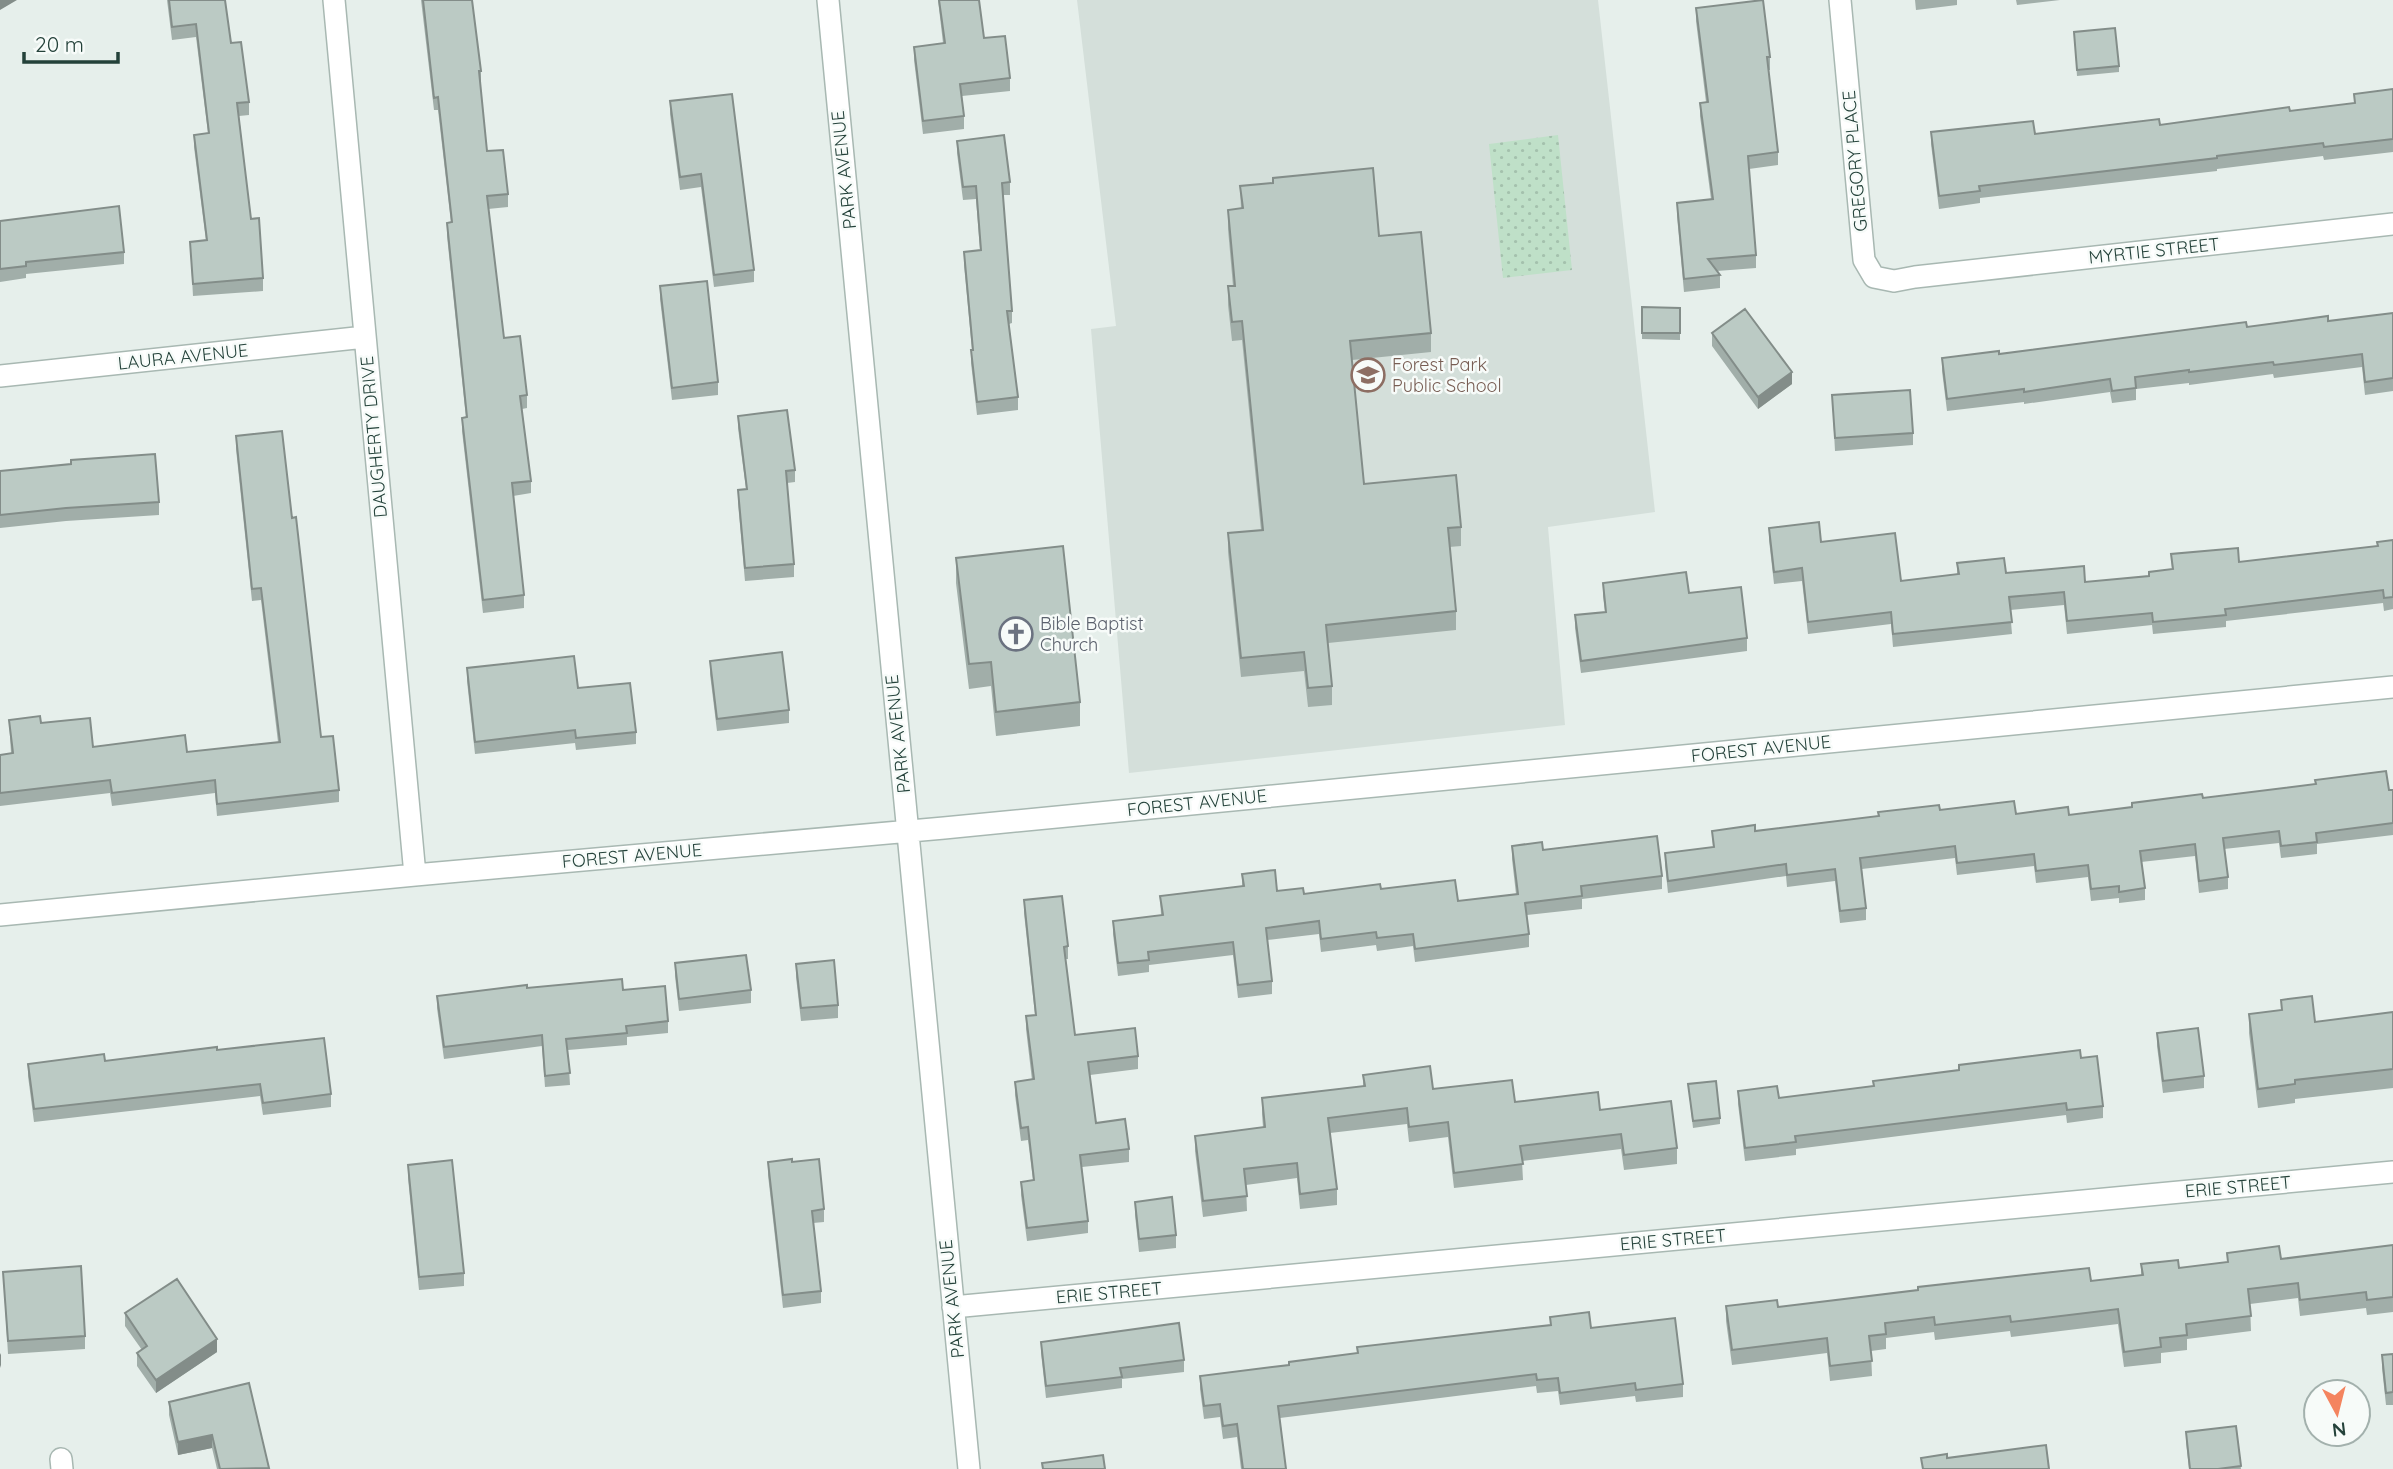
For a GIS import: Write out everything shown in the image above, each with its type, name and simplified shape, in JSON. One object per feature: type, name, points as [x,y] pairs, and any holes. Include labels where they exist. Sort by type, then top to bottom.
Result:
[{"type":"street","name":"DAUGHERTY DRIVE","points":[[334,0],[415,875]]},
{"type":"street","name":"PARK AVENUE","points":[[828,0],[969,1469]]},
{"type":"street","name":"GREGORY PLACE","points":[[1840,0],[1864,260],[1874,277],[1894,281],[1915,276]]},
{"type":"street","name":"MYRTIE STREET","points":[[1915,276],[2393,225]]},
{"type":"street","name":"LAURA AVENUE","points":[[0,376],[365,337]]},
{"type":"street","name":"FOREST AVENUE","points":[[0,915],[908,831],[2393,687]]},
{"type":"street","name":"ERIE STREET","points":[[953,1307],[2393,1172]]},
{"type":"shaded area","name":"Forest Park Public School","points":[[1077,0],[1598,0],[1655,512],[1548,527],[1565,725],[1129,773],[1091,329],[1116,326]]},
{"type":"green space","points":[[1558,135],[1572,270],[1503,278],[1489,144]]},
{"type":"building","points":[[169,0],[225,0],[231,43],[241,42],[249,102],[237,103],[251,219],[259,218],[263,278],[193,284],[190,242],[207,240],[194,135],[209,133],[196,24],[172,27]]},
{"type":"building","points":[[423,0],[472,0],[487,151],[503,150],[508,194],[487,196],[504,338],[520,336],[527,395],[520,396],[531,481],[512,483],[524,595],[483,600],[462,418],[467,417],[447,223],[452,222],[438,97],[434,98]]},
{"type":"building","points":[[939,0],[979,0],[984,38],[1005,36],[1010,78],[960,84],[964,116],[923,121],[914,47],[945,43]]},
{"type":"building","points":[[1763,0],[1778,152],[1748,156],[1756,255],[1708,259],[1720,275],[1684,279],[1677,203],[1713,199],[1700,103],[1708,102],[1696,8]]},
{"type":"building","points":[[2115,28],[2119,66],[2077,70],[2074,32]]},
{"type":"building","points":[[2393,89],[2393,139],[2324,147],[2323,143],[2217,156],[1979,186],[1980,191],[1939,196],[1931,132],[2033,121],[2035,134],[2159,119],[2160,125],[2289,107],[2290,111],[2355,103],[2354,94]]},
{"type":"building","points":[[732,94],[754,270],[714,275],[701,174],[680,177],[670,101]]},
{"type":"building","points":[[1004,135],[1010,182],[1002,183],[1012,311],[1007,311],[1018,397],[977,402],[964,252],[981,250],[976,186],[963,187],[957,141]]},
{"type":"building","points":[[1373,168],[1379,236],[1421,232],[1431,333],[1350,341],[1364,484],[1456,475],[1461,527],[1448,528],[1456,611],[1326,625],[1332,686],[1308,688],[1304,652],[1241,658],[1228,533],[1263,530],[1242,321],[1232,322],[1228,286],[1235,286],[1228,210],[1243,208],[1240,186],[1273,183],[1273,178]]},
{"type":"building","points":[[119,206],[124,252],[26,262],[26,266],[0,269],[0,221]]},
{"type":"building","points":[[707,281],[718,382],[672,388],[660,286]]},
{"type":"building","points":[[1642,307],[1680,308],[1680,333],[1642,333]]},
{"type":"building","points":[[1745,309],[1792,372],[1758,397],[1712,333]]},
{"type":"building","points":[[2393,313],[2393,378],[2365,382],[2362,354],[2135,377],[2136,388],[2112,391],[2110,379],[2024,392],[2024,389],[1947,399],[1942,358],[1999,351],[1999,354],[2246,322],[2247,327],[2328,316],[2328,321]]},
{"type":"building","points":[[1910,390],[1913,433],[1835,438],[1832,395]]},
{"type":"building","points":[[787,410],[795,470],[786,471],[794,564],[745,568],[738,490],[747,489],[738,416]]},
{"type":"building","points":[[282,431],[292,518],[296,517],[321,737],[333,736],[339,790],[217,804],[215,780],[112,793],[110,780],[0,793],[0,755],[13,753],[9,720],[40,716],[41,723],[90,718],[93,747],[185,735],[187,752],[280,742],[261,588],[252,589],[236,436]]},
{"type":"building","points":[[155,454],[159,502],[0,515],[0,471],[71,464],[71,460]]},
{"type":"building","points":[[1819,522],[1821,542],[1895,533],[1901,581],[1959,574],[1957,563],[2004,558],[2006,573],[2084,566],[2085,582],[2149,576],[2149,572],[2173,569],[2171,554],[2238,548],[2239,562],[2378,546],[2377,542],[2393,540],[2393,597],[2384,598],[2383,590],[2225,609],[2226,615],[2153,622],[2152,613],[2067,621],[2064,592],[2009,597],[2012,622],[1893,634],[1891,612],[1808,622],[1802,568],[1774,572],[1769,528]]},
{"type":"building","name":"Bible Baptist Church","points":[[1063,546],[1080,702],[996,712],[991,662],[969,664],[956,558]]},
{"type":"building","points":[[1686,572],[1689,593],[1741,587],[1747,638],[1581,661],[1575,615],[1606,612],[1603,583]]},
{"type":"building","points":[[782,652],[789,710],[717,719],[710,661]]},
{"type":"building","points":[[574,656],[578,688],[630,683],[636,732],[576,738],[575,730],[475,742],[467,668]]},
{"type":"building","points":[[2386,771],[2389,790],[2393,790],[2393,823],[2316,833],[2317,842],[2281,846],[2279,831],[2223,838],[2228,877],[2199,881],[2195,844],[2140,851],[2145,888],[2119,892],[2119,886],[2091,889],[2088,865],[2036,871],[2034,854],[1957,863],[1955,846],[1860,858],[1866,908],[1840,911],[1835,869],[1787,875],[1786,864],[1668,881],[1665,853],[1714,847],[1712,831],[1755,825],[1755,831],[1879,816],[1878,812],[1939,805],[1940,810],[2014,801],[2016,814],[2068,807],[2069,815],[2202,794],[2203,798],[2316,784],[2315,780]]},
{"type":"building","points":[[1657,836],[1662,876],[1581,886],[1582,896],[1525,903],[1529,934],[1415,949],[1413,934],[1377,938],[1376,932],[1321,939],[1319,921],[1266,928],[1272,981],[1238,985],[1233,942],[1148,952],[1149,960],[1118,963],[1113,921],[1163,915],[1160,896],[1244,886],[1242,874],[1275,870],[1277,891],[1303,888],[1304,894],[1380,884],[1381,889],[1455,880],[1458,901],[1518,894],[1512,846],[1542,842],[1543,850]]},
{"type":"building","points":[[1062,896],[1068,946],[1064,947],[1075,1035],[1135,1028],[1138,1056],[1088,1062],[1096,1123],[1125,1119],[1129,1149],[1080,1155],[1088,1221],[1027,1228],[1021,1182],[1034,1180],[1028,1127],[1021,1128],[1015,1082],[1034,1079],[1026,1016],[1036,1015],[1024,900]]},
{"type":"building","points":[[746,955],[751,990],[679,999],[675,963]]},
{"type":"building","points":[[834,960],[838,1005],[801,1008],[796,964]]},
{"type":"building","points":[[622,979],[623,990],[665,986],[668,1021],[626,1026],[627,1033],[566,1039],[570,1073],[545,1076],[542,1035],[444,1047],[437,996],[527,985],[527,988]]},
{"type":"building","points":[[2312,996],[2315,1022],[2393,1012],[2393,1069],[2295,1080],[2295,1084],[2258,1089],[2249,1014],[2282,1010],[2281,1000]]},
{"type":"building","points":[[2198,1028],[2204,1076],[2163,1081],[2157,1033]]},
{"type":"building","points":[[324,1038],[331,1094],[263,1103],[260,1084],[34,1109],[28,1064],[104,1054],[105,1061],[217,1047],[217,1050]]},
{"type":"building","points":[[2080,1050],[2081,1058],[2097,1056],[2103,1106],[2067,1110],[2066,1103],[1795,1136],[1796,1142],[1745,1148],[1738,1091],[1777,1086],[1779,1098],[1874,1086],[1873,1081],[1959,1070],[1959,1065]]},
{"type":"building","points":[[1430,1066],[1433,1089],[1512,1080],[1515,1102],[1598,1092],[1600,1110],[1671,1101],[1677,1148],[1624,1155],[1621,1134],[1520,1146],[1523,1164],[1454,1173],[1448,1122],[1409,1127],[1407,1108],[1328,1118],[1337,1189],[1300,1194],[1297,1163],[1244,1169],[1247,1196],[1203,1201],[1195,1136],[1265,1127],[1262,1098],[1365,1086],[1363,1075]]},
{"type":"building","points":[[1716,1081],[1720,1118],[1693,1121],[1688,1084]]},
{"type":"building","points":[[792,1159],[792,1162],[819,1159],[824,1209],[812,1211],[821,1291],[783,1295],[768,1162]]},
{"type":"building","points":[[452,1160],[464,1273],[419,1277],[408,1165]]},
{"type":"building","points":[[1172,1197],[1176,1235],[1139,1239],[1135,1202]]},
{"type":"building","points":[[2393,1245],[2393,1297],[2367,1300],[2366,1292],[2300,1300],[2298,1283],[2248,1289],[2251,1316],[2186,1324],[2187,1335],[2160,1338],[2161,1347],[2124,1352],[2118,1309],[2011,1322],[2010,1316],[1935,1325],[1934,1317],[1885,1323],[1886,1334],[1869,1336],[1872,1361],[1830,1366],[1827,1338],[1732,1350],[1726,1306],[1777,1300],[1778,1307],[1918,1290],[1918,1287],[2089,1268],[2091,1281],[2143,1275],[2141,1264],[2178,1260],[2179,1268],[2228,1262],[2227,1253],[2279,1246],[2281,1259]]},
{"type":"building","points":[[81,1266],[85,1336],[8,1341],[3,1272]]},
{"type":"building","points":[[177,1279],[217,1339],[156,1380],[137,1353],[147,1346],[125,1313]]},
{"type":"building","points":[[1589,1312],[1591,1328],[1675,1318],[1683,1384],[1636,1390],[1635,1383],[1560,1393],[1558,1378],[1537,1380],[1536,1374],[1278,1406],[1286,1469],[1243,1469],[1237,1424],[1223,1426],[1220,1404],[1204,1406],[1200,1376],[1358,1353],[1357,1347],[1551,1325],[1550,1317]]},
{"type":"building","points":[[1179,1323],[1184,1360],[1120,1368],[1122,1377],[1046,1386],[1041,1342]]},
{"type":"building","points":[[2393,1354],[2393,1392],[2386,1393],[2382,1355]]},
{"type":"building","points":[[249,1383],[269,1468],[220,1469],[212,1435],[178,1442],[169,1402]]},
{"type":"building","points":[[2236,1426],[2241,1466],[2190,1469],[2186,1432]]},
{"type":"building","points":[[2046,1445],[2049,1469],[1923,1469],[1921,1458],[1947,1454],[1947,1458]]},
{"type":"building","points":[[1103,1455],[1105,1469],[1043,1469],[1042,1463]]},
{"type":"place","name":"Forest Park Public School","points":[[1368,375]]},
{"type":"place","name":"Bible Baptist Church","points":[[1016,634]]}]
